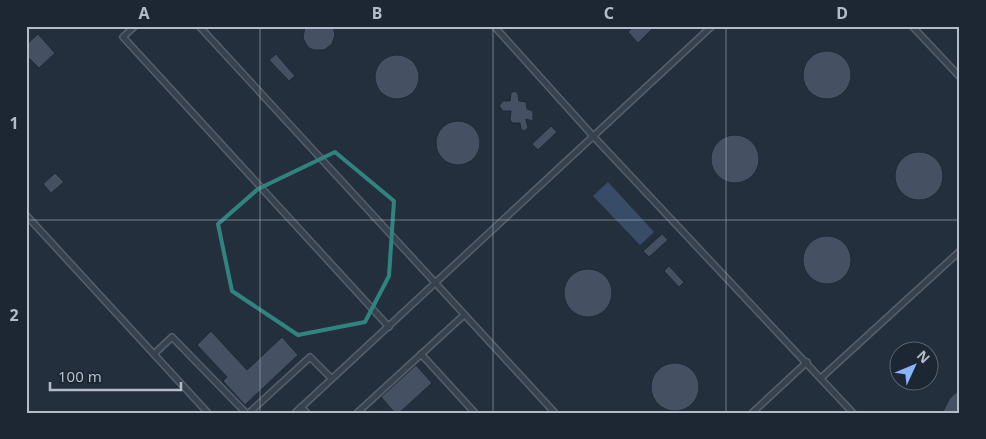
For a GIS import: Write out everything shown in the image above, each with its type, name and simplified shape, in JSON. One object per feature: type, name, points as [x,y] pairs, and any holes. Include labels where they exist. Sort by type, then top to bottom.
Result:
[{"type":"lane","points":[[135,26],[123,37],[388,327]]},
{"type":"lane","points":[[199,26],[554,413]]},
{"type":"lane","points":[[494,26],[853,413]]},
{"type":"lane","points":[[295,413],[712,26]]},
{"type":"lane","points":[[912,26],[960,77]]},
{"type":"lane","points":[[26,215],[208,413]]},
{"type":"lane","points":[[821,378],[960,251]]},
{"type":"lane","points":[[357,413],[464,315]]},
{"type":"lane","points":[[154,354],[172,337],[248,413],[310,357],[332,378]]},
{"type":"lane","points":[[421,354],[475,413]]},
{"type":"lane","points":[[752,413],[807,362]]},
{"type":"lane","points":[[302,407],[307,413]]},
{"type":"highlighted area","points":[[335,152],[394,201],[389,276],[365,322],[298,335],[232,291],[218,224],[258,189]]},
{"type":"water","points":[[608,182],[654,232],[640,245],[593,196]]},
{"type":"building","points":[[305,26],[333,26],[335,35],[332,44],[324,50],[311,49],[303,38]]},
{"type":"building","points":[[634,26],[655,26],[638,43],[628,32]]},
{"type":"building","points":[[38,34],[55,53],[39,68],[26,55],[26,45]]},
{"type":"building","points":[[827,51],[836,53],[844,58],[849,66],[851,75],[849,84],[844,92],[836,97],[827,99],[818,97],[810,92],[805,84],[803,75],[805,66],[810,58],[818,53]]},
{"type":"building","points":[[276,54],[295,76],[289,81],[269,60]]},
{"type":"building","points":[[397,55],[409,59],[415,65],[419,77],[415,89],[409,95],[397,99],[385,95],[379,89],[375,77],[379,65],[385,59]]},
{"type":"building","points":[[515,91],[518,94],[519,101],[526,102],[527,109],[533,111],[533,121],[526,119],[528,128],[524,131],[521,129],[520,123],[513,123],[510,120],[511,111],[503,111],[499,106],[503,101],[510,101],[511,93]]},
{"type":"building","points":[[458,121],[470,125],[476,131],[480,143],[476,155],[470,161],[458,165],[446,161],[440,155],[436,143],[440,131],[446,125]]},
{"type":"building","points":[[551,126],[557,132],[538,150],[532,144]]},
{"type":"building","points":[[735,135],[744,137],[752,142],[757,150],[759,159],[757,168],[752,176],[744,181],[735,183],[726,181],[718,176],[713,168],[711,159],[713,150],[718,142],[726,137]]},
{"type":"building","points":[[919,152],[928,154],[936,159],[941,167],[943,176],[941,185],[936,193],[928,198],[919,200],[910,198],[902,193],[897,185],[895,176],[897,167],[902,159],[910,154]]},
{"type":"building","points":[[55,173],[64,182],[51,193],[43,184]]},
{"type":"building","points":[[662,234],[668,240],[649,257],[643,251]]},
{"type":"building","points":[[827,236],[836,238],[844,243],[849,251],[851,260],[849,269],[844,277],[836,282],[827,284],[818,282],[810,277],[805,269],[803,260],[805,251],[810,243],[818,238]]},
{"type":"building","points":[[669,266],[684,282],[679,287],[664,271]]},
{"type":"building","points":[[583,269],[593,269],[602,273],[608,279],[611,284],[611,302],[602,313],[593,317],[583,317],[574,313],[568,307],[564,298],[564,288],[568,279],[574,273]]},
{"type":"building","points":[[211,331],[247,370],[282,337],[298,355],[245,405],[223,381],[227,377],[197,345]]},
{"type":"building","points":[[670,363],[680,363],[689,367],[695,373],[698,378],[698,396],[689,407],[680,411],[670,411],[661,407],[655,401],[651,392],[651,382],[655,373],[661,367]]},
{"type":"building","points":[[416,365],[432,383],[399,413],[395,413],[381,397]]},
{"type":"building","points":[[960,389],[960,413],[942,413],[950,398]]}]
